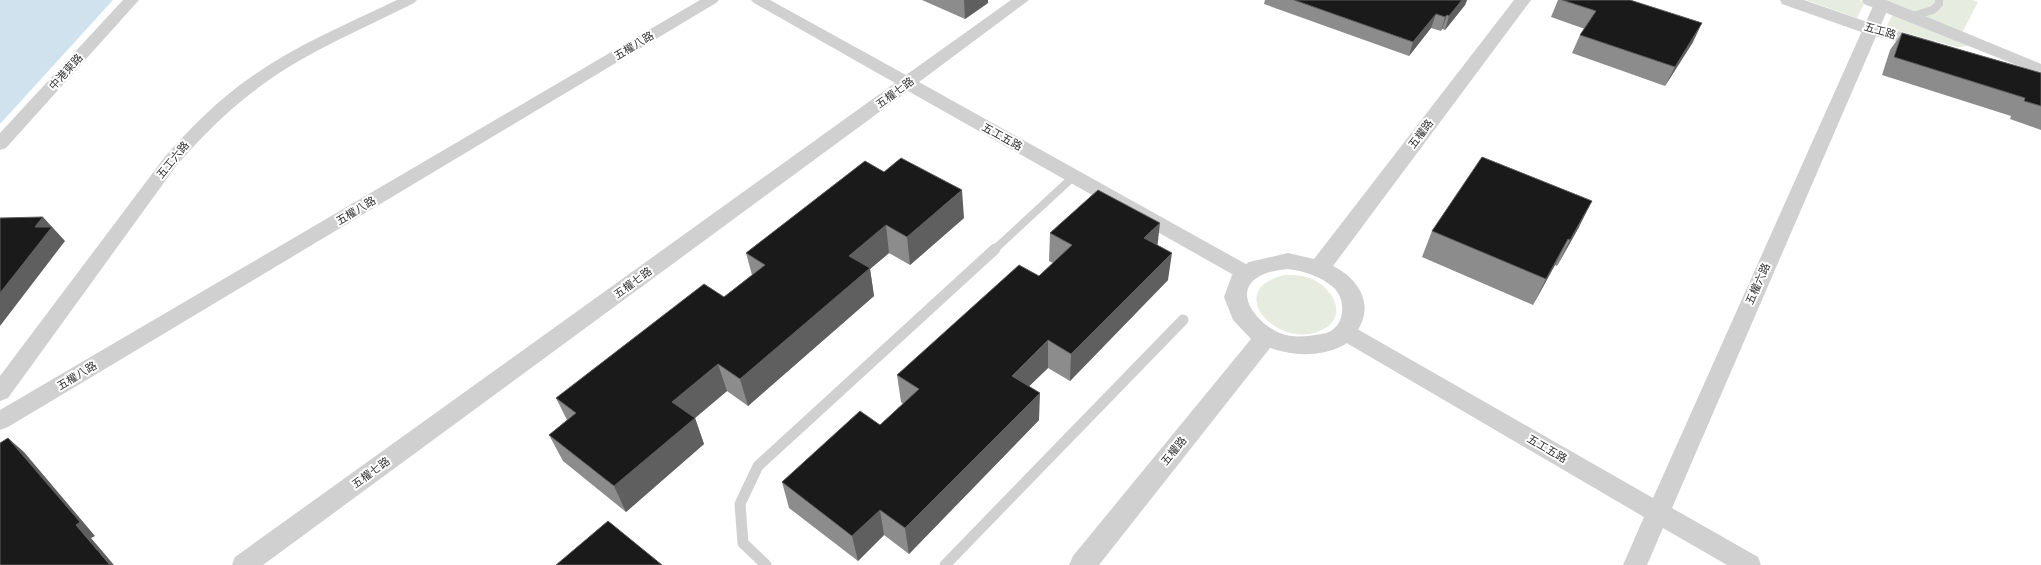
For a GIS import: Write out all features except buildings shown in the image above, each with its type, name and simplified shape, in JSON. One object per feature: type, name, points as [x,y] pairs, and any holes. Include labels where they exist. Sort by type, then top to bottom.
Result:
[{"type":"street","name":"中港東路","points":[[0,144],[131,0]]},
{"type":"street","name":"五工六路","points":[[0,392],[170,162],[201,127],[238,95],[280,66],[409,0]]},
{"type":"street","name":"五權八路","points":[[0,421],[711,0]]},
{"type":"street","name":"五工五路","points":[[759,0],[1246,273]]},
{"type":"street","name":"五權七路","points":[[244,565],[1022,0]]},
{"type":"street","name":"五權路","points":[[1320,268],[1523,0]]},
{"type":"street","name":"五工路","points":[[1788,0],[1870,29],[1950,51],[2041,81]]},
{"type":"street","points":[[1876,2],[1912,16],[2002,56],[2041,70]]},
{"type":"street","name":"五權六路","points":[[1635,565],[1870,29],[1876,2]]},
{"type":"street","points":[[1282,261],[1304,262],[1320,268],[1334,276],[1344,286],[1352,298],[1354,310],[1352,322],[1345,332],[1333,340],[1318,346],[1301,347],[1283,344],[1266,338],[1252,329],[1242,318],[1236,306],[1235,294],[1238,282],[1246,273],[1258,266],[1282,261]]},
{"type":"street","name":"五工五路","points":[[1345,332],[1749,565]]},
{"type":"street","name":"五權路","points":[[1083,565],[1266,338]]},
{"type":"lane","points":[[1912,16],[1933,10],[1939,4],[1939,0]]},
{"type":"lane","points":[[766,565],[743,543],[740,504],[758,466],[1073,177]]},
{"type":"lane","points":[[944,565],[1183,320]]},
{"type":"shaded area","points":[[1806,0],[1859,0],[1865,2],[1857,18]]},
{"type":"shaded area","points":[[1880,0],[1972,0],[1978,2],[1962,33]]},
{"type":"shaded area","points":[[1893,14],[1967,46],[1957,47],[1889,28],[1887,25]]},
{"type":"shaded area","points":[[1285,275],[1312,279],[1321,284],[1328,291],[1336,306],[1336,313],[1333,320],[1327,327],[1317,332],[1301,334],[1286,331],[1272,324],[1262,314],[1257,303],[1258,292],[1267,282]]},
{"type":"water","points":[[0,0],[113,0],[0,124]]}]
